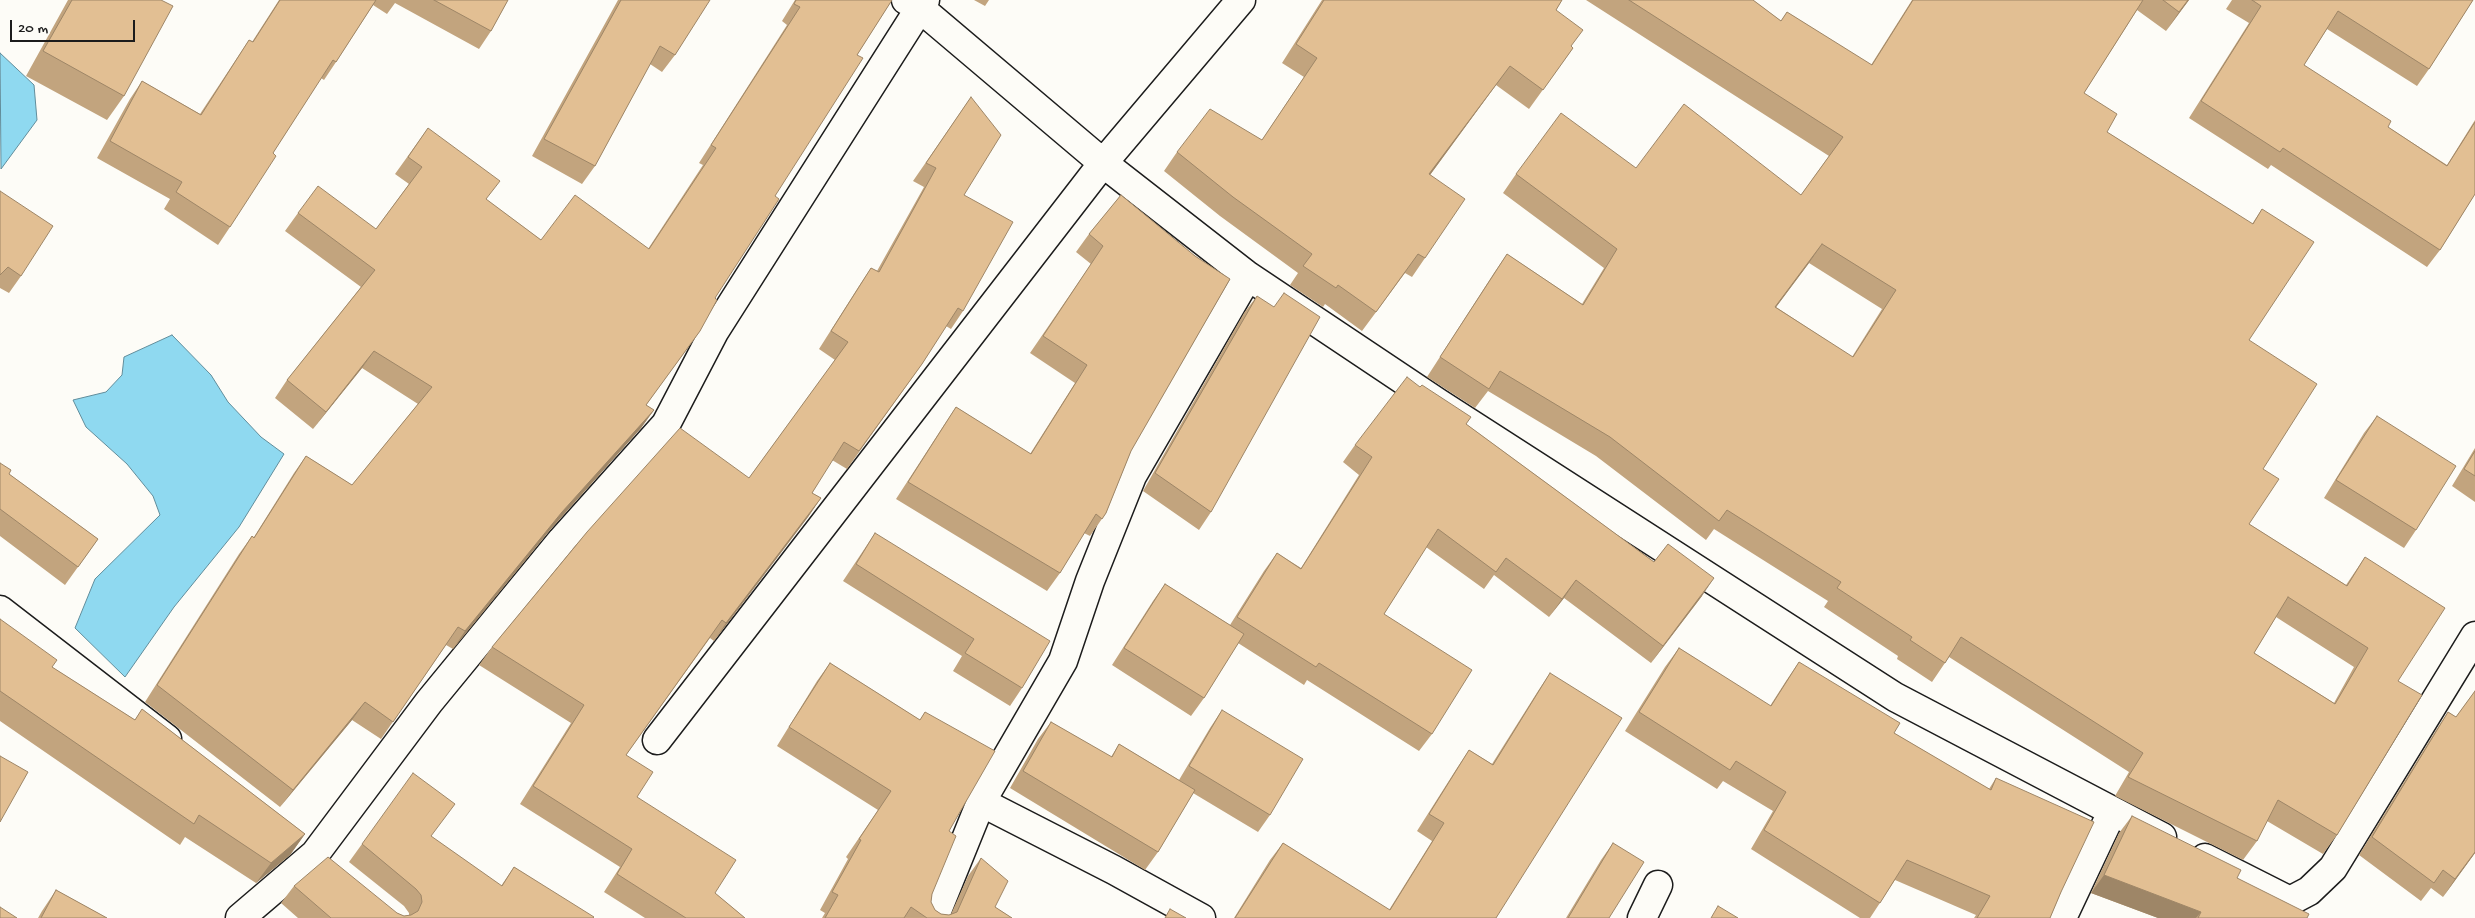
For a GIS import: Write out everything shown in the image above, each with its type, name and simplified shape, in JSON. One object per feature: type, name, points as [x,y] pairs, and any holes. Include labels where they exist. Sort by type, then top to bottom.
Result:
[{"type":"street","points":[[657,740],[1103,163],[1241,0]]},
{"type":"street","points":[[240,918],[315,854],[429,702],[562,540],[666,424],[714,332],[918,3],[1103,163],[1248,276],[1438,403],[1895,697],[2112,812],[2290,901],[2309,891],[2333,868],[2475,636]]},
{"type":"street","points":[[934,918],[981,802],[1064,661],[1090,581],[1132,476],[1248,276]]},
{"type":"street","points":[[0,610],[189,756]]},
{"type":"street","points":[[981,802],[1114,870],[1201,918]]},
{"type":"street","points":[[2062,918],[2112,812]]},
{"type":"street","points":[[291,836],[336,871]]},
{"type":"street","points":[[1642,918],[1658,886]]},
{"type":"water","points":[[0,53],[34,85],[37,120],[1,169]]},
{"type":"water","points":[[172,335],[211,375],[228,402],[261,437],[284,454],[239,527],[174,607],[125,677],[75,628],[95,579],[160,515],[153,496],[127,464],[86,427],[73,400],[106,392],[122,375],[124,357]]},
{"type":"building","points":[[72,0],[161,0],[173,6],[124,96],[43,51]]},
{"type":"building","points":[[280,0],[376,0],[336,62],[333,60],[273,153],[276,156],[230,227],[176,192],[182,182],[110,141],[142,81],[201,115],[249,40],[253,42]]},
{"type":"building","points":[[434,0],[508,0],[491,31]]},
{"type":"building","points":[[621,0],[710,0],[675,55],[660,46],[595,166],[544,139]]},
{"type":"building","points":[[796,0],[892,0],[857,55],[863,58],[775,196],[779,199],[715,298],[717,300],[700,331],[646,405],[654,410],[562,512],[465,631],[458,627],[393,722],[365,702],[293,790],[157,685],[252,536],[254,538],[306,456],[352,485],[432,387],[374,351],[326,412],[287,380],[375,270],[298,213],[318,186],[376,229],[422,167],[408,157],[428,128],[500,181],[486,199],[541,240],[575,195],[649,249],[716,148],[711,145],[800,7],[794,4]]},
{"type":"building","points":[[1324,0],[1562,0],[1556,10],[1583,30],[1571,46],[1573,48],[1543,90],[1510,66],[1429,174],[1465,199],[1425,258],[1418,254],[1376,312],[1338,285],[1336,288],[1303,266],[1312,254],[1233,197],[1177,152],[1210,109],[1262,140],[1317,58],[1296,44]]},
{"type":"building","points":[[1629,0],[1753,0],[1781,21],[1787,12],[1872,65],[1913,0],[2143,0],[2084,93],[2117,114],[2107,132],[2253,224],[2262,209],[2314,242],[2249,340],[2317,384],[2263,469],[2279,479],[2249,524],[2347,586],[2365,557],[2445,608],[2398,681],[2422,695],[2337,835],[2278,800],[2257,841],[2128,777],[2143,753],[1961,637],[1945,663],[1910,640],[1912,637],[1837,588],[1841,582],[1727,510],[1719,521],[1610,437],[1500,371],[1489,389],[1440,357],[1507,254],[1583,305],[1617,249],[1516,174],[1561,113],[1636,168],[1684,104],[1801,195],[1843,137]],"holes":[[[1822,244],[1896,290],[1853,357],[1775,307]],[[2288,597],[2368,648],[2335,704],[2254,653]]]},
{"type":"building","points":[[2163,0],[2188,0],[2179,12]]},
{"type":"building","points":[[2252,0],[2473,0],[2429,69],[2338,11],[2304,65],[2391,121],[2388,127],[2447,166],[2475,122],[2475,194],[2440,250],[2283,148],[2280,152],[2201,101],[2261,6]]},
{"type":"building","points":[[971,97],[1001,135],[964,195],[1013,222],[963,311],[958,308],[922,364],[859,451],[844,442],[812,493],[821,498],[726,623],[722,620],[626,755],[653,772],[637,797],[736,860],[715,893],[745,918],[686,918],[617,874],[632,849],[533,786],[584,705],[492,647],[587,532],[680,428],[749,478],[848,342],[831,331],[871,268],[879,272],[936,168],[926,163]]},
{"type":"building","points":[[0,191],[53,226],[21,276],[8,267],[0,275]]},
{"type":"building","points":[[1121,195],[1195,256],[1230,279],[1131,451],[1106,513],[1102,519],[1096,514],[1060,573],[908,482],[956,407],[1031,454],[1087,365],[1043,336],[1103,246],[1089,234]]},
{"type":"building","points":[[1284,293],[1320,317],[1211,512],[1155,473],[1257,296],[1274,307]]},
{"type":"building","points":[[1407,377],[1420,387],[1422,385],[1471,417],[1466,424],[1654,562],[1668,544],[1714,578],[1663,646],[1576,580],[1562,599],[1506,558],[1496,572],[1438,529],[1384,614],[1472,670],[1432,734],[1319,663],[1316,667],[1237,617],[1277,553],[1301,569],[1372,457],[1355,445]]},
{"type":"building","points":[[2377,416],[2456,466],[2416,530],[2336,480]]},
{"type":"building","points":[[2475,451],[2475,476],[2464,469]]},
{"type":"building","points":[[0,463],[11,470],[9,474],[98,539],[78,567],[0,509]]},
{"type":"building","points":[[875,533],[1050,641],[1022,688],[965,653],[974,639],[856,564]]},
{"type":"building","points":[[1165,584],[1244,634],[1204,698],[1124,648]]},
{"type":"building","points":[[0,619],[57,660],[52,667],[135,720],[142,709],[305,834],[271,863],[199,815],[194,824],[0,691]]},
{"type":"building","points":[[1679,648],[1771,706],[1799,662],[1900,723],[1894,733],[1991,790],[1996,778],[2094,822],[2050,918],[1977,918],[1990,896],[1907,860],[1880,903],[1764,830],[1786,792],[1736,761],[1730,770],[1639,712]]},
{"type":"building","points":[[830,663],[920,720],[925,712],[995,751],[949,831],[956,836],[932,894],[931,902],[935,910],[941,914],[949,915],[957,912],[981,858],[1008,881],[995,907],[1012,918],[927,918],[911,907],[904,918],[825,918],[838,895],[832,892],[861,840],[859,839],[891,791],[789,727]]},
{"type":"building","points":[[1550,673],[1622,718],[1496,918],[1235,918],[1283,843],[1390,910],[1444,823],[1429,814],[1469,750],[1493,765]]},
{"type":"building","points":[[2475,691],[2475,852],[2455,879],[2443,870],[2434,883],[2372,837],[2448,712],[2456,717]]},
{"type":"building","points":[[1222,710],[1303,759],[1270,815],[1189,766]]},
{"type":"building","points":[[1051,722],[1112,757],[1119,744],[1195,790],[1158,852],[1023,771]]},
{"type":"building","points":[[0,756],[28,772],[0,822]]},
{"type":"building","points":[[413,773],[455,804],[431,836],[502,886],[514,867],[594,917],[331,918],[294,886],[328,857],[397,913],[404,916],[418,911],[422,902],[421,895],[416,889],[362,844]]},
{"type":"building","points":[[2132,816],[2241,870],[2237,878],[2309,914],[2307,918],[2198,918],[2201,912],[2104,875]]},
{"type":"building","points":[[1613,843],[1644,862],[1609,918],[1568,918]]},
{"type":"building","points":[[56,890],[107,918],[41,918]]},
{"type":"building","points":[[1718,906],[1738,918],[1711,918]]},
{"type":"building","points":[[0,907],[17,918],[0,918]]},
{"type":"building","points":[[1170,909],[1186,918],[1165,918]]}]
